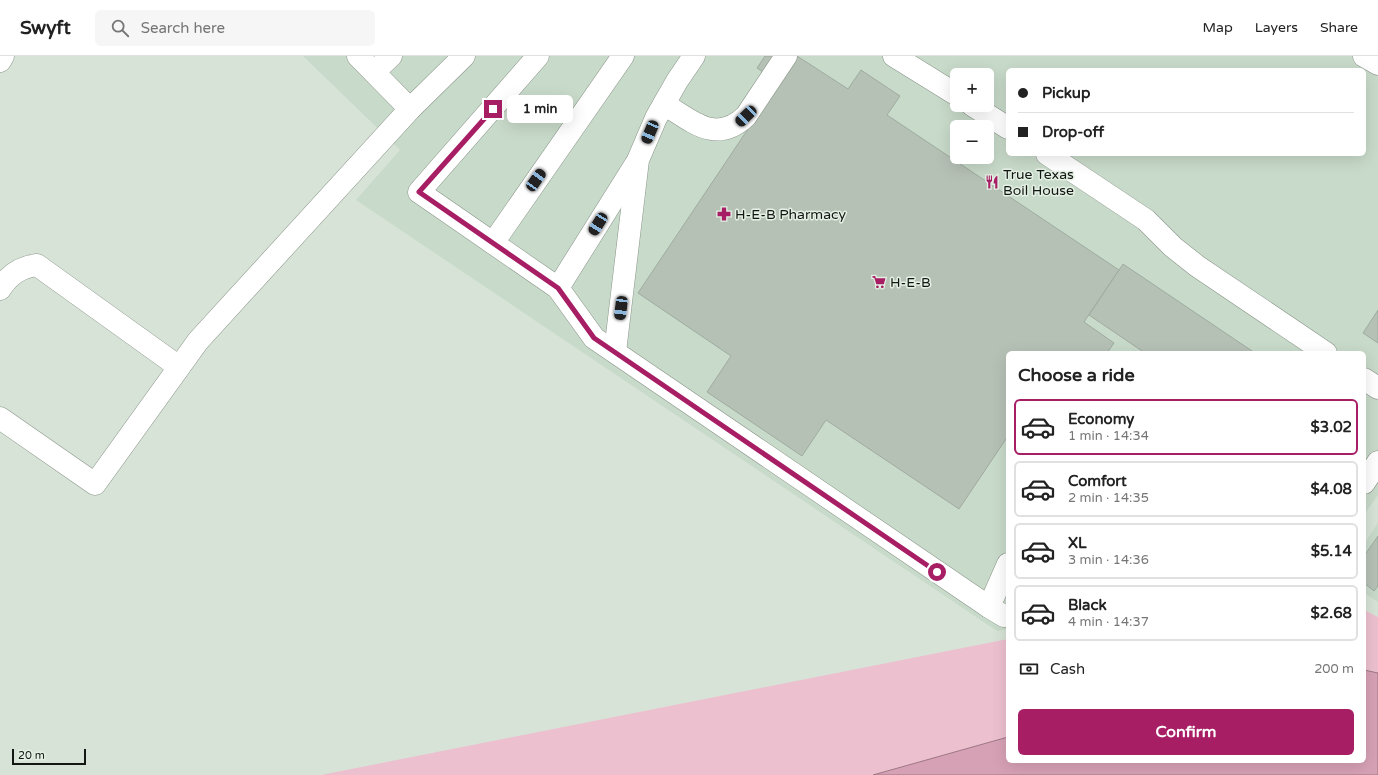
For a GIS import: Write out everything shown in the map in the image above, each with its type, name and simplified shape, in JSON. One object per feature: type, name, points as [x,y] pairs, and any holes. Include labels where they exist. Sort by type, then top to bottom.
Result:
[{"type":"main road","points":[[0,61],[3,56]]},
{"type":"main road","points":[[358,56],[410,109]]},
{"type":"main road","points":[[374,72],[391,56]]},
{"type":"main road","points":[[0,418],[95,484],[198,341],[410,109],[464,56]]},
{"type":"main road","points":[[538,56],[419,192],[558,288],[594,338],[998,612],[1006,574]]},
{"type":"main road","points":[[493,243],[623,56]]},
{"type":"main road","points":[[558,288],[638,160],[656,118],[694,56]]},
{"type":"main road","points":[[664,104],[702,127],[717,130],[728,129],[738,124],[746,116],[786,56]]},
{"type":"main road","points":[[894,56],[950,91]]},
{"type":"main road","points":[[1364,56],[1378,64]]},
{"type":"main road","points":[[983,112],[1006,127]]},
{"type":"main road","points":[[1050,156],[1146,220],[1173,247],[1197,266],[1323,351]]},
{"type":"main road","points":[[615,352],[638,160]]},
{"type":"main road","points":[[4,283],[24,266],[37,265],[179,367]]},
{"type":"main road","points":[[1366,380],[1378,388]]},
{"type":"main road","points":[[1366,479],[1378,462]]},
{"type":"shaded area","points":[[303,56],[1378,56],[1378,495],[1366,512],[1366,351],[1006,351],[1006,629],[997,631],[356,200],[400,150]]},
{"type":"shaded area","points":[[1378,523],[1378,602],[1366,594],[1366,541]]},
{"type":"shaded area","points":[[1366,611],[1378,617],[1378,775],[321,775],[1006,639],[1006,763],[1366,763]]},
{"type":"shaded area","points":[[1366,670],[1378,673],[1378,775],[873,775],[1006,738],[1006,763],[1366,763]]},
{"type":"building","points":[[765,56],[791,56],[779,83],[757,68]]},
{"type":"building","name":"H-E-B","points":[[797,56],[848,89],[861,70],[900,96],[887,115],[950,157],[950,164],[960,164],[1119,270],[1084,322],[1114,343],[1108,351],[1006,351],[1006,439],[959,509],[826,420],[802,456],[707,392],[731,356],[638,293]]},
{"type":"building","points":[[1123,264],[1252,351],[1142,351],[1089,315]]},
{"type":"building","points":[[1378,310],[1378,343],[1363,333]]},
{"type":"building","points":[[1378,536],[1378,586],[1374,591],[1366,585],[1366,553]]},
{"type":"place","name":"True Texas Boil House","points":[[992,182]]},
{"type":"place","name":"H-E-B Pharmacy","points":[[724,214]]},
{"type":"place","name":"H-E-B","points":[[879,282]]},
{"type":"route","points":[[493,109],[419,192],[558,288],[594,338],[937,572]]}]
